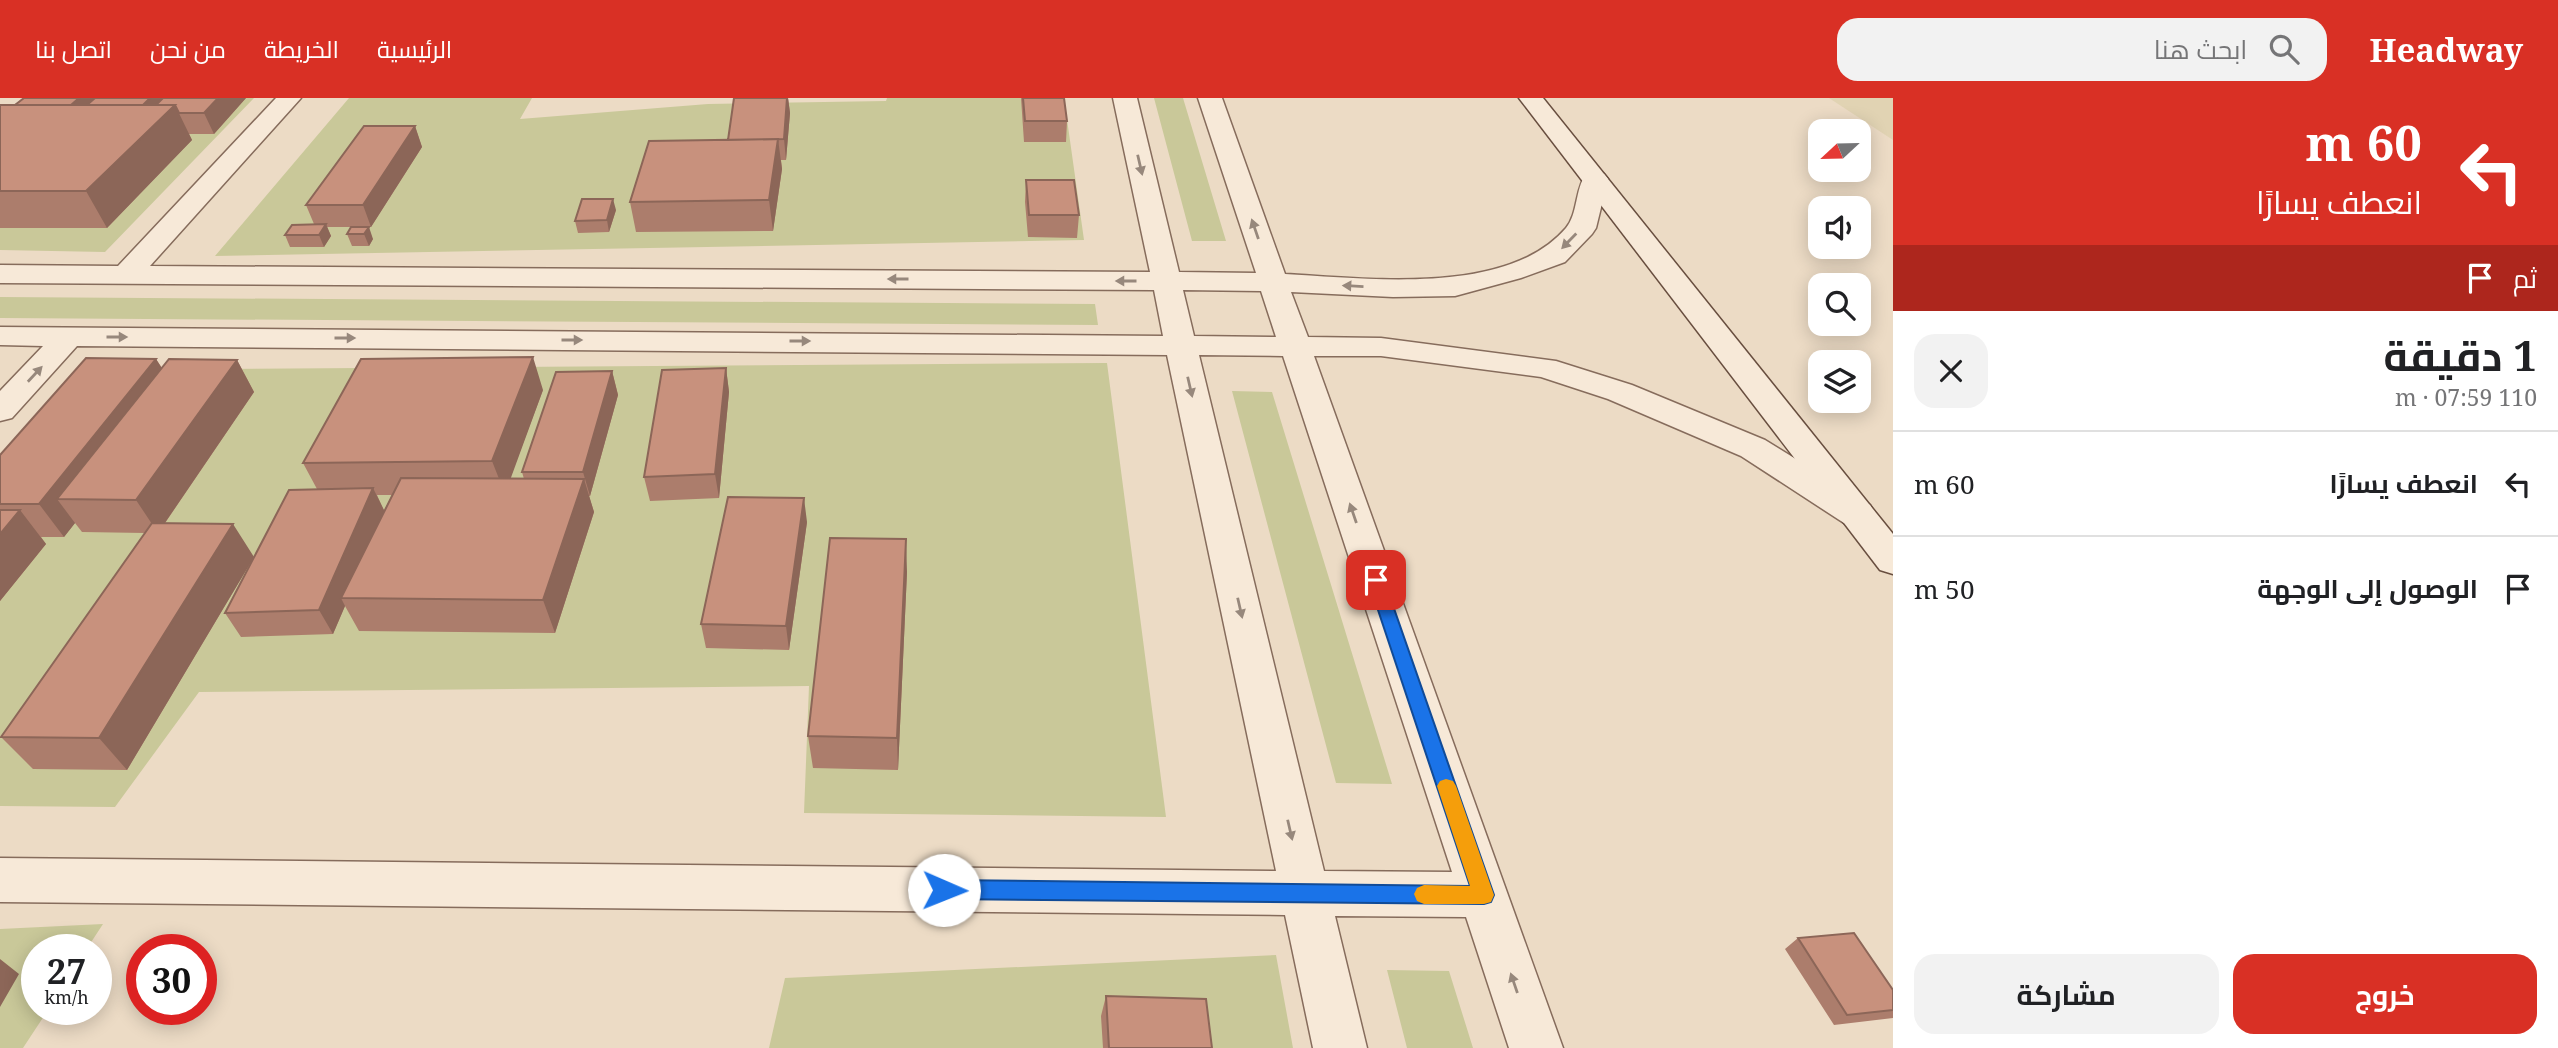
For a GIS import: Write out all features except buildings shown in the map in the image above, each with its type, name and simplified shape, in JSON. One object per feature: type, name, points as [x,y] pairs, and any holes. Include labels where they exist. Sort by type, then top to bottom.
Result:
[{"type":"street","points":[[126,275],[289,98]]},
{"type":"street","points":[[1125,98],[1340,1048]]},
{"type":"street","points":[[1210,98],[1536,1048]]},
{"type":"street","points":[[1531,98],[1893,560]]},
{"type":"street","points":[[0,274],[1166,281],[1273,282],[1393,288],[1455,287],[1511,272],[1555,256],[1582,228],[1595,179]]},
{"type":"street","points":[[0,336],[1295,344],[1381,347],[1545,368],[1620,392],[1753,448],[1857,514]]},
{"type":"street","points":[[0,411],[69,336]]},
{"type":"street","points":[[0,880],[1484,895]]},
{"type":"shaded area","points":[[1829,98],[1893,98],[1893,140],[1871,126],[1871,119],[1861,119]]},
{"type":"green space","points":[[39,98],[254,98],[105,252],[0,250],[0,112]]},
{"type":"green space","points":[[349,98],[532,98],[520,119],[708,104],[886,101],[887,98],[1064,98],[1084,240],[215,256]]},
{"type":"green space","points":[[1154,98],[1183,98],[1226,241],[1192,241]]},
{"type":"green space","points":[[0,297],[1095,304],[1098,325],[0,318]]},
{"type":"green space","points":[[1107,363],[1166,817],[804,813],[809,686],[199,692],[115,807],[0,806],[0,468],[84,370]]},
{"type":"green space","points":[[1232,391],[1272,392],[1392,784],[1336,783]]},
{"type":"green space","points":[[103,924],[96,934],[21,934],[21,1025],[38,1025],[23,1048],[0,1048],[0,929]]},
{"type":"green space","points":[[1276,955],[1293,1048],[769,1048],[785,978]]},
{"type":"green space","points":[[1387,970],[1449,971],[1473,1048],[1407,1048]]},
{"type":"slow traffic","points":[[1424,894],[1484,895],[1446,786]]},
{"type":"route","points":[[944,890],[1484,895],[1376,580]]}]
